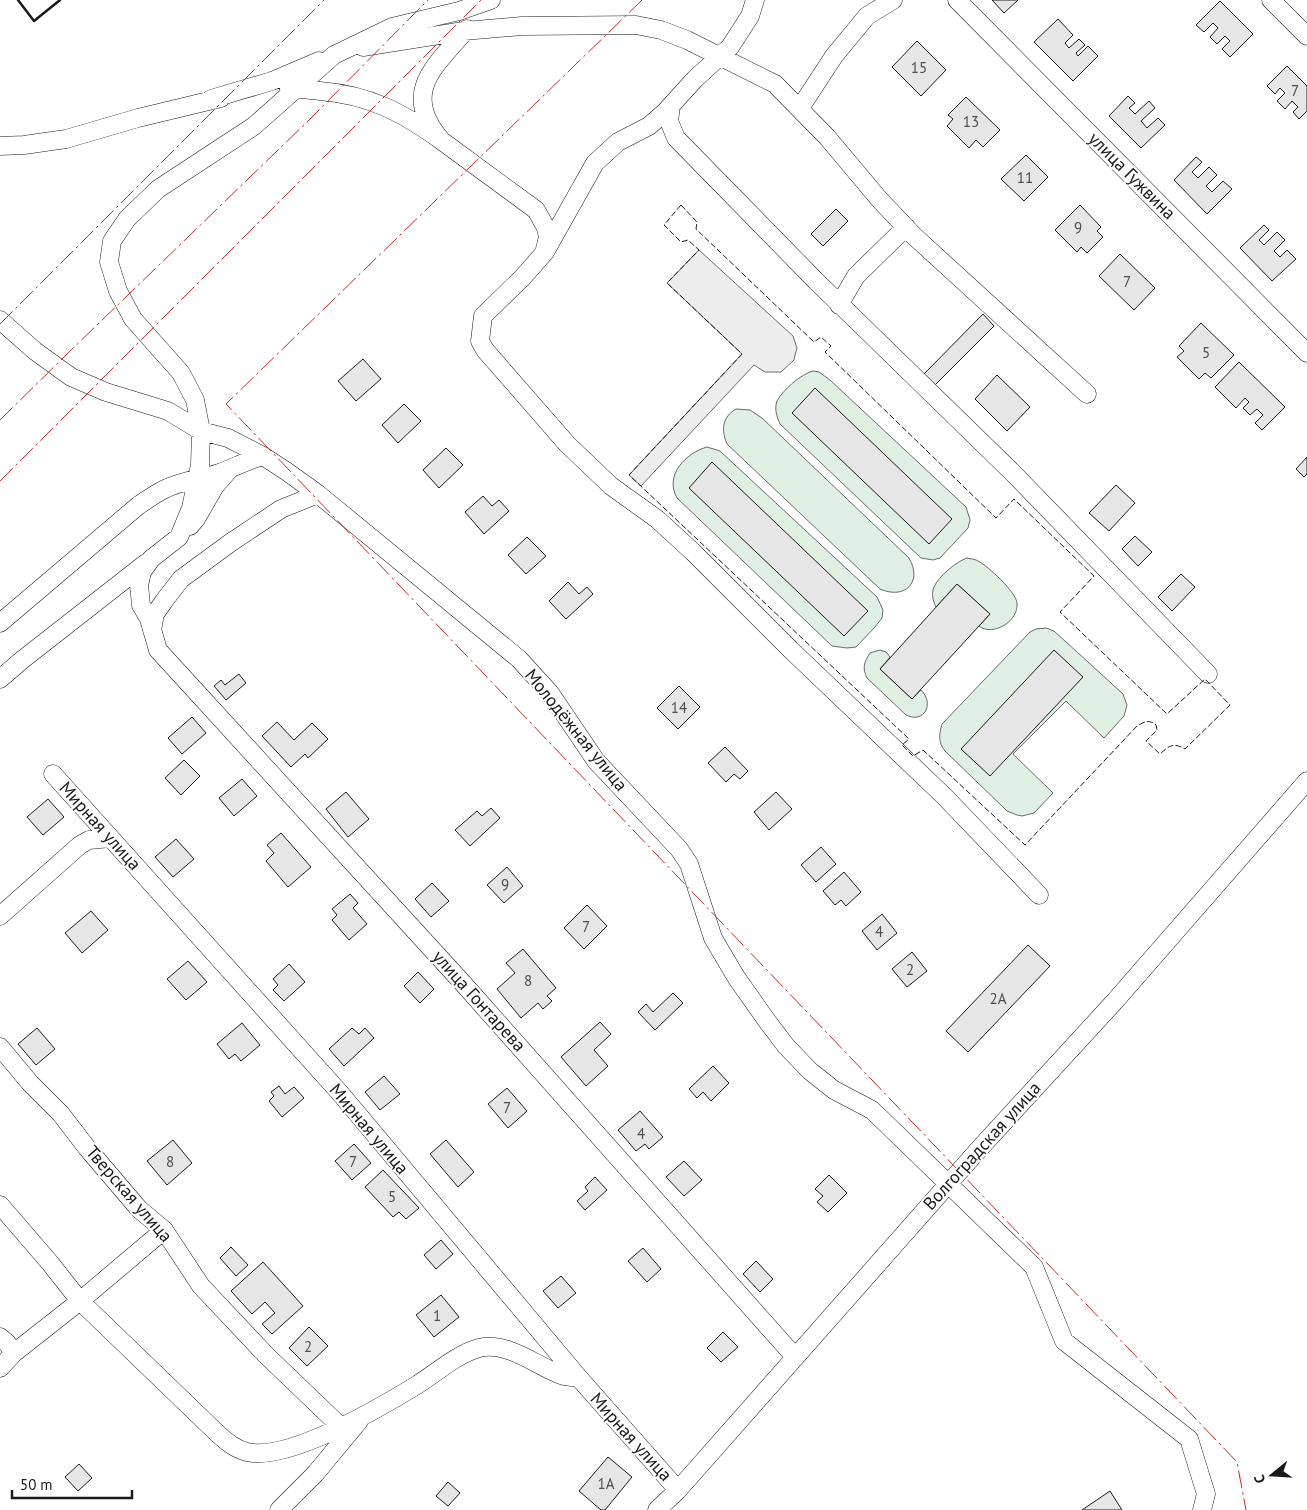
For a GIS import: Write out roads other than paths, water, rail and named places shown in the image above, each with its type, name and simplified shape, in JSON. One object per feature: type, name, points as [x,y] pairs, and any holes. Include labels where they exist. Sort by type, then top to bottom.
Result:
[{"type":"street","points":[[442,141],[432,129],[422,108],[422,96],[426,80],[430,70],[491,0]]},
{"type":"street","points":[[0,146],[24,145],[66,139],[138,118],[211,100],[272,81],[392,28],[459,11],[491,0]]},
{"type":"street","points":[[755,0],[750,16],[730,47],[695,79],[671,106],[648,126],[618,142],[595,163],[545,252],[523,277],[483,316],[480,341],[485,350],[568,444],[611,486],[656,519],[693,552],[791,650],[944,796],[1039,895]]},
{"type":"street","points":[[800,108],[834,56],[867,16],[893,0]]},
{"type":"street","name":"улица Гужвина","points":[[957,0],[1307,353]]},
{"type":"street","points":[[1271,0],[1307,36]]},
{"type":"street","points":[[179,537],[191,508],[200,465],[201,431],[195,400],[182,373],[157,348],[133,319],[118,291],[109,262],[112,241],[127,219],[158,189],[254,126],[334,54],[464,31],[522,26],[636,26],[661,30],[720,56],[775,84],[828,137],[879,199],[906,227],[1013,328],[1087,394]]},
{"type":"street","points":[[211,100],[295,88],[340,93],[382,105],[420,125],[536,210],[546,228],[548,237],[545,252]]},
{"type":"street","points":[[671,106],[669,121],[676,138]]},
{"type":"street","points":[[632,134],[652,130],[666,133],[676,138],[840,305],[1013,473],[1208,674]]},
{"type":"street","points":[[840,305],[856,276],[906,227]]},
{"type":"street","name":"Молодёжная улица","points":[[0,320],[35,351],[71,377],[106,392],[168,411],[201,431],[228,438],[286,470],[520,659],[550,693],[596,761],[679,849],[689,864],[713,938],[736,977],[766,1021],[786,1046],[810,1071],[834,1090],[872,1110],[1034,1267],[1064,1341],[1188,1439],[1206,1494],[1202,1510]]},
{"type":"street","points":[[0,623],[139,505],[162,490],[230,469],[245,461],[263,456]]},
{"type":"street","points":[[0,679],[179,537],[196,520],[215,486],[230,469]]},
{"type":"street","points":[[152,630],[155,614],[181,579],[281,509],[318,494]]},
{"type":"street","points":[[151,559],[142,572],[139,585],[141,605],[152,630]]},
{"type":"street","points":[[98,600],[123,594],[141,605]]},
{"type":"street","name":"улица Гонтарева","points":[[152,630],[158,650],[460,980],[795,1357]]},
{"type":"street","name":"Мирная улица","points":[[53,774],[340,1093],[579,1378],[678,1490]]},
{"type":"street","name":"Волгоградская улица","points":[[657,1510],[678,1490],[948,1183],[1115,1001],[1307,781]]},
{"type":"street","points":[[0,916],[80,845],[89,840],[110,838]]},
{"type":"street","points":[[0,908],[20,900]]},
{"type":"street","name":"Тверская улица","points":[[0,1047],[30,1084],[61,1114],[139,1210],[164,1230],[201,1286],[266,1355],[341,1428]]},
{"type":"street","points":[[0,1205],[80,1301],[218,1434],[238,1449],[248,1452],[278,1450],[299,1445],[341,1428],[417,1385],[455,1360],[479,1348],[501,1347],[564,1376],[579,1378]]},
{"type":"street","points":[[0,1368],[14,1353],[80,1301],[164,1230]]},
{"type":"street","points":[[0,1337],[14,1353]]},
{"type":"street","points":[[279,1510],[314,1474],[366,1414]]}]
